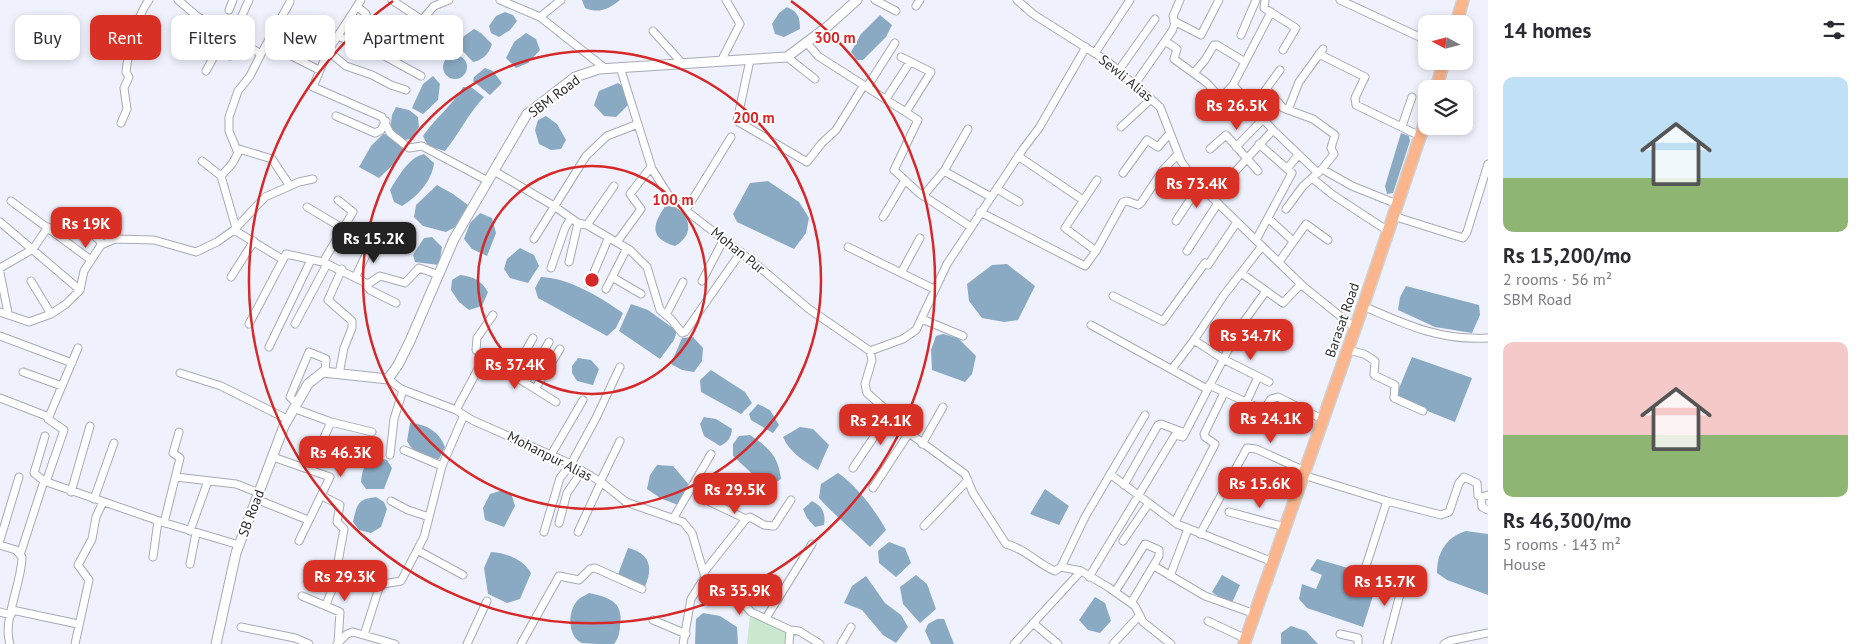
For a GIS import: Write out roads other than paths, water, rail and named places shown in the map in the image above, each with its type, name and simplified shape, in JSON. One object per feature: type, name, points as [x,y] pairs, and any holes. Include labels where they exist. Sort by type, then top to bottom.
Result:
[{"type":"main road","points":[[1459,15],[1463,0]]},
{"type":"main road","name":"Barasat Road","points":[[1245,642],[1322,418],[1348,350],[1420,136]]},
{"type":"street","points":[[121,123],[127,109],[124,88],[129,77],[126,72],[127,63],[139,19],[149,0]]},
{"type":"street","points":[[178,0],[197,15]]},
{"type":"street","points":[[229,10],[233,0]]},
{"type":"street","points":[[242,15],[249,0]]},
{"type":"street","points":[[392,0],[414,15]]},
{"type":"street","points":[[426,15],[434,6],[449,0]]},
{"type":"street","points":[[500,0],[540,17],[606,69]]},
{"type":"street","points":[[540,17],[561,0]]},
{"type":"street","points":[[721,61],[740,24],[726,0]]},
{"type":"street","points":[[875,0],[896,12]]},
{"type":"street","name":"Sewli Alias","points":[[1017,0],[1033,14],[1119,70],[1160,107],[1181,161],[1200,186],[1301,284],[1355,328]]},
{"type":"street","points":[[1095,53],[1130,0]]},
{"type":"street","points":[[1134,84],[1172,30],[1180,0]]},
{"type":"street","points":[[1174,20],[1201,35],[1219,0]]},
{"type":"street","points":[[1241,35],[1256,0]]},
{"type":"street","points":[[1265,0],[1263,6],[1296,28],[1283,50]]},
{"type":"street","points":[[1340,0],[1418,36]]},
{"type":"street","points":[[815,79],[787,57],[827,27],[854,1]]},
{"type":"street","points":[[283,15],[290,2]]},
{"type":"street","points":[[335,40],[359,3],[366,15]]},
{"type":"street","points":[[1220,99],[1233,85],[1271,12]]},
{"type":"street","points":[[1119,70],[1155,20]]},
{"type":"street","points":[[653,31],[682,63]]},
{"type":"street","points":[[338,36],[379,53],[421,76]]},
{"type":"street","points":[[1165,41],[1177,49],[1174,58],[1207,83],[1232,110]]},
{"type":"street","points":[[807,43],[818,56],[918,120],[894,168],[923,196],[971,227]]},
{"type":"street","points":[[750,60],[737,121],[807,162],[822,143],[836,130],[894,43]]},
{"type":"street","points":[[1194,73],[1215,45],[1244,62]]},
{"type":"street","points":[[1086,47],[1039,128],[980,212],[934,289],[916,330],[903,339],[870,350],[872,360],[864,388],[909,433],[965,474],[973,493],[1006,544],[1015,546],[1041,566],[1055,571],[1061,567],[1085,517],[1145,415]]},
{"type":"street","points":[[265,48],[250,76],[238,92],[228,117],[229,131],[239,149],[272,159],[290,186]]},
{"type":"street","points":[[255,50],[261,54]]},
{"type":"street","points":[[1288,110],[1299,82],[1321,51],[1365,77],[1355,98],[1356,105],[1420,136]]},
{"type":"street","points":[[335,57],[346,66],[372,74],[391,85],[406,90]]},
{"type":"street","name":"SBM Road","points":[[388,379],[406,349],[454,239],[527,114],[575,77],[606,69],[787,57]]},
{"type":"street","points":[[901,57],[931,72],[906,112]]},
{"type":"street","points":[[206,70],[212,60]]},
{"type":"street","points":[[299,60],[319,70]]},
{"type":"street","points":[[324,60],[313,85],[315,88],[382,117],[386,121],[390,133],[409,148],[422,146],[463,170],[488,181]]},
{"type":"street","points":[[886,99],[910,62]]},
{"type":"street","name":"Mohan Pur","points":[[620,68],[651,167],[671,199],[741,252],[809,309],[870,350]]},
{"type":"street","points":[[1253,107],[1280,70]]},
{"type":"street","points":[[1233,85],[1273,130],[1317,174],[1332,195],[1388,231]]},
{"type":"street","points":[[1267,88],[1280,106],[1313,119],[1335,135],[1331,148],[1334,154],[1286,209]]},
{"type":"street","points":[[1402,126],[1412,97]]},
{"type":"street","points":[[1121,127],[1151,99]]},
{"type":"street","points":[[336,116],[375,133],[380,130],[386,121]]},
{"type":"street","points":[[1236,147],[1263,119]]},
{"type":"street","points":[[534,239],[586,156],[595,146],[607,136],[638,124]]},
{"type":"street","points":[[923,196],[944,171],[968,129]]},
{"type":"street","points":[[1212,197],[1245,158],[1273,130]]},
{"type":"street","points":[[1123,173],[1147,140],[1158,147],[1170,134]]},
{"type":"street","points":[[1210,149],[1225,135],[1258,171]]},
{"type":"street","points":[[686,210],[731,137]]},
{"type":"street","points":[[1256,240],[1292,176],[1288,169],[1259,144]]},
{"type":"street","points":[[221,176],[232,164],[239,149]]},
{"type":"street","points":[[980,212],[1081,265],[1087,265],[1123,202],[1127,200],[1136,204],[1141,203],[1163,170],[1178,154]]},
{"type":"street","points":[[1018,156],[1083,200]]},
{"type":"street","points":[[1288,169],[1298,156]]},
{"type":"street","points":[[202,161],[221,176],[235,229],[282,259]]},
{"type":"street","points":[[1392,216],[1462,238],[1467,232],[1488,164]]},
{"type":"street","points":[[617,242],[641,209],[630,194],[651,167]]},
{"type":"street","points":[[494,171],[554,206],[578,223],[586,225],[626,248],[647,267],[660,310],[680,331],[686,332],[741,252]]},
{"type":"street","points":[[944,171],[991,197]]},
{"type":"street","points":[[1317,174],[1397,204]]},
{"type":"street","points":[[0,312],[33,322],[51,314],[66,304],[80,290],[84,271],[103,244],[115,239],[154,240],[196,252],[217,242],[235,229],[266,198],[306,179],[313,179]]},
{"type":"street","points":[[883,217],[905,180]]},
{"type":"street","points":[[1096,251],[1065,229],[1097,180]]},
{"type":"street","points":[[586,225],[614,186]]},
{"type":"street","points":[[1176,221],[1200,186]]},
{"type":"street","points":[[997,189],[1019,202]]},
{"type":"street","points":[[295,324],[352,210],[338,200]]},
{"type":"street","points":[[12,201],[91,260]]},
{"type":"street","points":[[1187,251],[1218,204]]},
{"type":"street","points":[[307,207],[344,229]]},
{"type":"street","points":[[71,213],[103,244]]},
{"type":"street","points":[[551,268],[565,228],[571,218]]},
{"type":"street","points":[[1268,218],[1293,241]]},
{"type":"street","points":[[0,222],[80,290]]},
{"type":"street","points":[[1113,296],[1163,321],[1205,264],[1208,264],[1237,222]]},
{"type":"street","points":[[569,262],[578,223]]},
{"type":"street","points":[[1279,262],[1306,224],[1328,240]]},
{"type":"street","points":[[0,268],[34,249],[48,227]]},
{"type":"street","points":[[902,273],[920,238]]},
{"type":"street","points":[[589,284],[608,239]]},
{"type":"street","points":[[702,280],[724,239]]},
{"type":"street","points":[[355,278],[373,240]]},
{"type":"street","points":[[231,277],[254,241]]},
{"type":"street","points":[[1172,369],[1240,273],[1262,246]]},
{"type":"street","points":[[848,247],[934,289]]},
{"type":"street","points":[[606,289],[626,248]]},
{"type":"street","points":[[249,324],[286,254],[325,263],[370,284],[380,276],[405,283],[419,268],[439,275]]},
{"type":"street","points":[[270,347],[310,260]]},
{"type":"street","points":[[339,374],[344,348],[352,328],[352,321],[328,300],[342,270]]},
{"type":"street","points":[[0,273],[8,313]]},
{"type":"street","points":[[1240,273],[1283,303],[1301,284]]},
{"type":"street","points":[[612,277],[641,294]]},
{"type":"street","points":[[30,281],[51,314]]},
{"type":"street","points":[[364,282],[370,290],[396,303]]},
{"type":"street","points":[[666,315],[683,282]]},
{"type":"street","points":[[1089,577],[1175,435],[1183,436],[1185,433],[1240,327],[1266,291]]},
{"type":"street","points":[[1363,306],[1447,338],[1464,340],[1488,338]]},
{"type":"street","points":[[456,410],[484,358],[476,350],[477,338],[493,315]]},
{"type":"street","points":[[922,319],[963,336]]},
{"type":"street","points":[[1090,325],[1208,387],[1247,403],[1263,409],[1271,398],[1278,397],[1322,418]]},
{"type":"street","points":[[0,336],[72,363]]},
{"type":"street","points":[[512,375],[533,338]]},
{"type":"street","points":[[1194,340],[1223,359],[1269,382]]},
{"type":"street","points":[[525,383],[549,342]]},
{"type":"street","points":[[20,555],[64,430],[62,427],[48,422],[49,417],[78,348]]},
{"type":"street","points":[[535,389],[560,349]]},
{"type":"street","points":[[1348,350],[1364,354],[1375,361],[1375,376],[1395,385],[1394,398],[1423,411]]},
{"type":"street","points":[[372,432],[331,422],[294,406],[290,397],[309,352],[326,359],[325,372],[388,379]]},
{"type":"street","points":[[482,362],[512,375],[556,402]]},
{"type":"street","points":[[544,532],[560,478],[571,464],[596,418],[620,367]]},
{"type":"street","points":[[24,372],[62,386]]},
{"type":"street","points":[[180,372],[221,386],[287,419]]},
{"type":"street","name":"SB Road","points":[[216,644],[239,545],[287,419],[308,384],[325,372]]},
{"type":"street","points":[[1238,420],[1258,377]]},
{"type":"street","name":"Mohanpur Alias","points":[[388,379],[403,390],[456,410],[571,464],[601,482],[626,502],[684,522],[692,533],[705,574]]},
{"type":"street","points":[[390,455],[394,418],[403,390]]},
{"type":"street","points":[[1175,522],[1215,444],[1205,437],[1204,434],[1224,393]]},
{"type":"street","points":[[0,398],[49,417]]},
{"type":"street","points":[[552,455],[583,400]]},
{"type":"street","points":[[922,444],[943,407]]},
{"type":"street","points":[[853,468],[890,412]]},
{"type":"street","points":[[364,635],[379,588],[383,584],[401,581],[419,551],[442,466],[464,415]]},
{"type":"street","points":[[310,469],[331,422]]},
{"type":"street","points":[[1124,485],[1158,426],[1161,424],[1185,433]]},
{"type":"street","points":[[71,492],[90,426]]},
{"type":"street","points":[[154,557],[161,522],[176,477],[180,457],[173,452],[180,432]]},
{"type":"street","points":[[873,488],[909,433]]},
{"type":"street","points":[[45,436],[34,473],[45,481],[71,492],[138,512],[161,522],[239,545]]},
{"type":"street","points":[[578,532],[620,440]]},
{"type":"street","points":[[94,499],[114,443]]},
{"type":"street","points":[[1200,534],[1247,448],[1256,448],[1304,473],[1387,501],[1446,515],[1450,512],[1460,482],[1466,477],[1478,483],[1477,494],[1484,496],[1482,507],[1488,510]]},
{"type":"street","points":[[404,450],[442,466]]},
{"type":"street","points":[[674,519],[712,454]]},
{"type":"street","points":[[273,457],[330,477],[299,541]]},
{"type":"street","points":[[559,523],[567,492],[582,471]]},
{"type":"street","points":[[1110,474],[1175,522],[1200,534],[1272,562]]},
{"type":"street","points":[[0,540],[18,477]]},
{"type":"street","points":[[176,477],[236,484],[308,520]]},
{"type":"street","points":[[924,526],[968,480]]},
{"type":"street","points":[[190,564],[193,532],[208,481]]},
{"type":"street","points":[[322,496],[340,506],[337,522],[344,529],[334,584],[326,605]]},
{"type":"street","points":[[708,501],[746,519],[751,518],[765,526],[776,526],[791,500]]},
{"type":"street","points":[[391,501],[408,510],[429,517]]},
{"type":"street","points":[[1366,566],[1387,501]]},
{"type":"street","points":[[75,644],[89,580],[78,566],[92,539],[96,517],[103,502]]},
{"type":"street","points":[[1123,541],[1149,503]]},
{"type":"street","points":[[1229,512],[1285,528]]},
{"type":"street","points":[[683,644],[692,599],[705,574],[746,519]]},
{"type":"street","points":[[1170,576],[1188,529]]},
{"type":"street","points":[[1115,592],[1146,543],[1160,552],[1154,566],[1131,603]]},
{"type":"street","points":[[766,618],[812,544]]},
{"type":"street","points":[[0,545],[16,550],[22,557],[22,571],[12,612],[9,641],[0,642]]},
{"type":"street","points":[[419,551],[463,575]]},
{"type":"street","points":[[1154,566],[1205,596],[1255,614]]},
{"type":"street","points":[[1061,567],[1081,571],[1131,603],[1143,622],[1168,643]]},
{"type":"street","points":[[521,644],[559,576],[579,580],[590,569],[596,568],[642,589]]},
{"type":"street","points":[[1014,644],[1081,571]]},
{"type":"street","points":[[705,574],[738,597],[751,612],[790,630],[800,631],[820,644]]},
{"type":"street","points":[[1386,644],[1405,575]]},
{"type":"street","points":[[302,596],[340,612],[338,643]]},
{"type":"street","points":[[467,644],[488,601]]},
{"type":"street","points":[[0,612],[12,612],[78,624]]},
{"type":"street","points":[[1113,644],[1140,615]]},
{"type":"street","points":[[653,620],[686,634]]},
{"type":"street","points":[[1208,621],[1245,642]]},
{"type":"street","points":[[1033,623],[1056,643]]},
{"type":"street","points":[[241,627],[304,640],[309,644]]},
{"type":"street","points":[[841,644],[851,627]]},
{"type":"street","points":[[789,644],[790,630]]},
{"type":"street","points":[[338,643],[347,634],[353,632],[384,643],[395,644]]},
{"type":"street","points":[[1444,644],[1488,633]]},
{"type":"street","points":[[1340,634],[1358,638],[1358,644]]},
{"type":"water","points":[[582,0],[620,0],[608,8],[595,11],[585,8]]},
{"type":"water","points":[[787,7],[798,15],[800,29],[784,37],[775,34],[772,24],[779,13]]},
{"type":"water","points":[[505,12],[513,15],[517,21],[510,30],[499,37],[491,33],[489,26],[496,16]]},
{"type":"water","points":[[880,15],[892,25],[886,37],[863,60],[857,60],[851,52],[861,34]]},
{"type":"water","points":[[474,29],[481,33],[492,44],[489,51],[480,60],[473,62],[463,51],[464,36]]},
{"type":"water","points":[[526,33],[536,39],[540,50],[528,63],[516,68],[506,58],[514,42]]},
{"type":"water","points":[[463,58],[467,67],[464,76],[455,79],[446,76],[443,67],[445,60],[463,60]]},
{"type":"water","points":[[485,68],[493,71],[502,83],[490,95],[473,81],[474,77]]},
{"type":"water","points":[[433,76],[440,84],[438,100],[423,114],[412,108],[423,84]]},
{"type":"water","points":[[618,83],[627,89],[629,104],[616,117],[604,116],[594,105],[599,91]]},
{"type":"water","points":[[463,87],[471,87],[484,97],[445,151],[428,146],[423,136]]},
{"type":"water","points":[[396,107],[409,110],[418,117],[419,127],[411,139],[404,140],[390,130],[392,115]]},
{"type":"water","points":[[546,116],[557,124],[566,140],[561,149],[551,150],[539,144],[535,130],[538,120]]},
{"type":"water","points":[[1401,133],[1409,136],[1410,141],[1393,193],[1387,194],[1385,186]]},
{"type":"water","points":[[383,134],[394,135],[405,148],[394,164],[379,178],[359,167],[371,146]]},
{"type":"water","points":[[424,154],[434,163],[427,182],[413,198],[402,206],[394,202],[390,190],[400,174],[413,159]]},
{"type":"water","points":[[768,181],[799,202],[809,218],[806,233],[794,249],[737,222],[733,214],[750,183]]},
{"type":"water","points":[[437,185],[468,205],[459,225],[446,232],[423,226],[414,217],[416,205]]},
{"type":"water","points":[[666,205],[681,209],[687,220],[687,234],[675,246],[667,243],[657,235],[656,225]]},
{"type":"water","points":[[480,213],[492,218],[496,233],[487,256],[472,249],[464,239],[470,223]]},
{"type":"water","points":[[432,237],[442,247],[439,265],[415,262],[413,255],[424,238]]},
{"type":"water","points":[[520,248],[534,255],[539,266],[528,283],[510,278],[504,269],[507,259]]},
{"type":"water","points":[[1007,264],[1035,286],[1018,320],[1004,322],[982,318],[969,301],[967,284],[992,265]]},
{"type":"water","points":[[460,275],[477,280],[488,292],[482,306],[469,310],[459,302],[451,290],[452,280]]},
{"type":"water","points":[[541,277],[552,278],[573,285],[594,295],[623,313],[616,328],[607,336],[538,298],[535,288]]},
{"type":"water","points":[[1406,286],[1479,305],[1480,315],[1472,333],[1435,327],[1398,310],[1400,297]]},
{"type":"water","points":[[631,304],[648,310],[677,331],[674,340],[660,359],[619,331]]},
{"type":"water","points":[[943,334],[958,338],[976,356],[972,374],[965,382],[932,370],[931,350],[936,336]]},
{"type":"water","points":[[693,337],[703,348],[702,361],[694,372],[682,370],[671,364],[682,338]]},
{"type":"water","points":[[1412,357],[1472,378],[1455,422],[1395,398]]},
{"type":"water","points":[[578,358],[591,360],[599,369],[593,385],[577,381],[572,373],[572,366]]},
{"type":"water","points":[[711,370],[745,392],[752,403],[741,414],[701,392],[700,380]]},
{"type":"water","points":[[758,404],[770,410],[779,425],[773,433],[751,420],[749,414]]},
{"type":"water","points":[[704,417],[716,419],[732,429],[727,441],[720,446],[704,436],[700,424]]},
{"type":"water","points":[[410,423],[427,427],[440,437],[445,447],[439,459],[429,458],[413,449],[407,441]]},
{"type":"water","points":[[800,427],[813,429],[829,445],[818,470],[793,452],[783,437]]},
{"type":"water","points":[[750,435],[772,453],[778,464],[781,479],[769,487],[733,456],[733,444],[739,436]]},
{"type":"water","points":[[374,457],[387,460],[392,468],[384,489],[366,489],[361,482],[364,468]]},
{"type":"water","points":[[657,465],[673,466],[690,486],[690,497],[678,505],[660,498],[647,489],[650,475]]},
{"type":"water","points":[[838,473],[852,484],[865,499],[886,530],[870,547],[819,498],[821,484]]},
{"type":"water","points":[[1045,489],[1069,506],[1059,525],[1030,514]]},
{"type":"water","points":[[500,491],[511,493],[515,506],[504,527],[485,520],[483,508],[490,494]]},
{"type":"water","points":[[376,497],[384,502],[387,509],[381,527],[371,533],[359,530],[353,522],[357,507],[361,501]]},
{"type":"water","points":[[812,501],[822,510],[824,525],[815,527],[807,518],[803,509]]},
{"type":"water","points":[[1466,531],[1488,534],[1488,595],[1447,580],[1437,573],[1437,566],[1444,547],[1453,537]]},
{"type":"water","points":[[889,542],[905,548],[911,563],[896,577],[879,563],[878,551]]},
{"type":"water","points":[[628,548],[642,554],[648,563],[649,575],[644,589],[633,589],[617,577]]},
{"type":"water","points":[[491,552],[519,560],[528,568],[531,573],[520,599],[507,603],[488,594],[484,568]]},
{"type":"water","points":[[1317,559],[1379,577],[1363,627],[1307,608],[1299,599],[1302,584],[1316,589],[1322,575],[1310,570]]},
{"type":"water","points":[[916,575],[927,584],[936,609],[920,623],[903,604],[900,587]]},
{"type":"water","points":[[1222,575],[1240,585],[1231,605],[1212,592]]},
{"type":"water","points":[[866,576],[885,603],[901,615],[908,627],[896,643],[883,635],[862,610],[844,603],[852,586]]},
{"type":"water","points":[[589,593],[609,599],[614,602],[620,611],[620,628],[618,638],[614,644],[582,643],[577,640],[571,629],[572,609],[579,599]]},
{"type":"water","points":[[1095,597],[1105,603],[1111,621],[1100,633],[1088,630],[1079,620]]},
{"type":"water","points":[[703,613],[720,616],[737,627],[738,644],[695,644],[696,619]]},
{"type":"water","points":[[937,619],[944,619],[954,644],[931,644],[925,631],[928,624]]},
{"type":"water","points":[[1291,626],[1306,631],[1318,644],[1281,644],[1281,633]]}]
